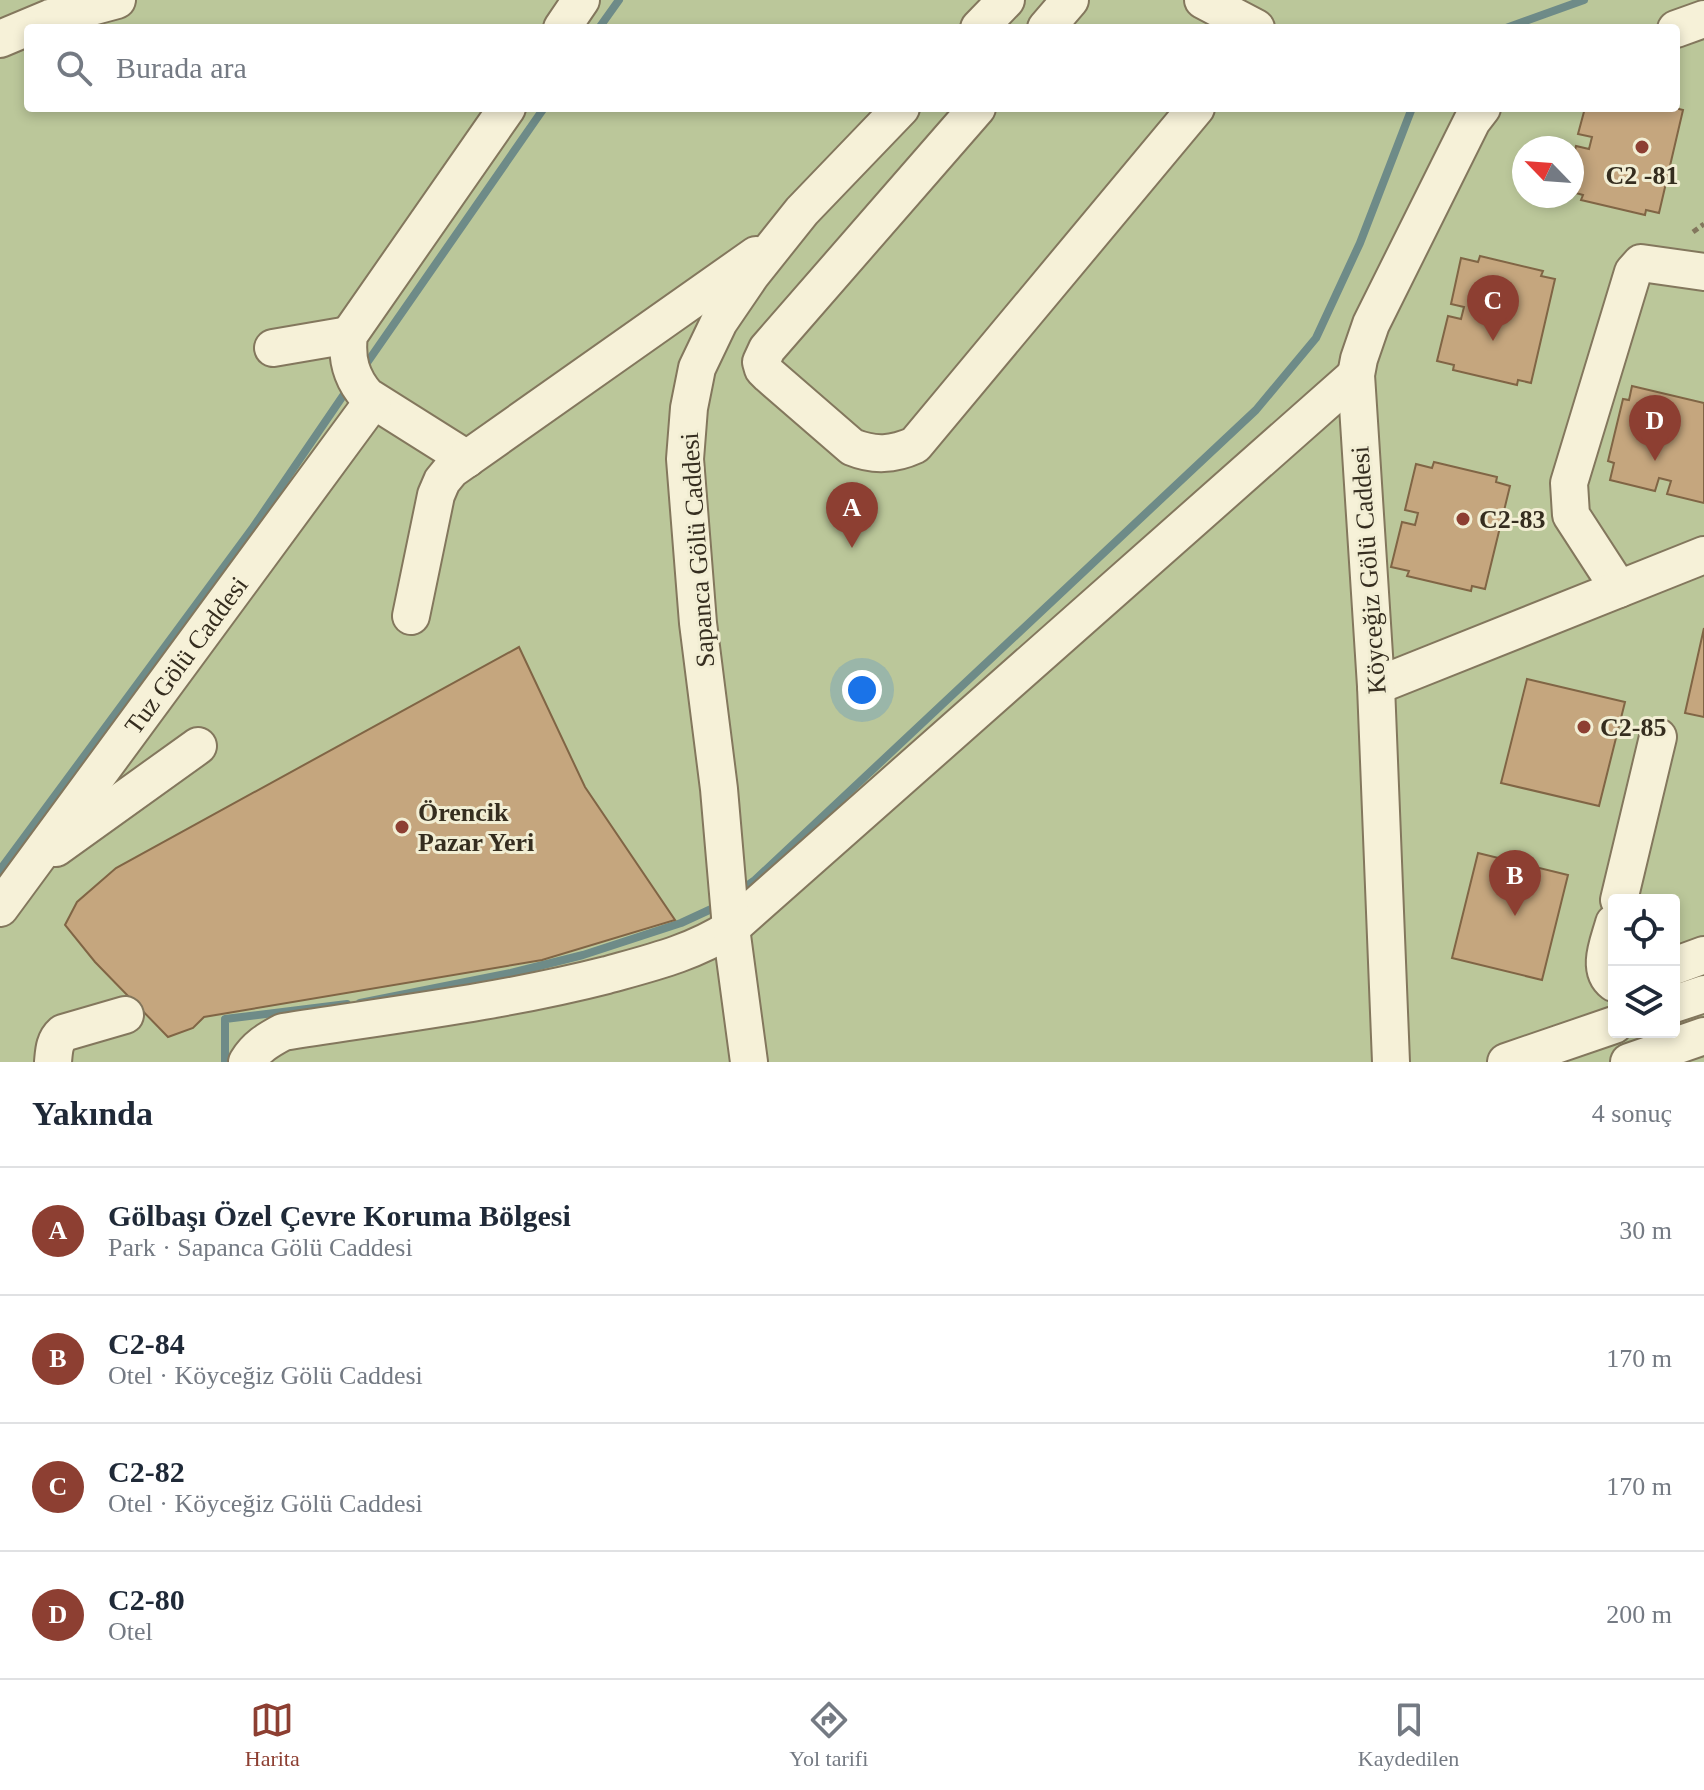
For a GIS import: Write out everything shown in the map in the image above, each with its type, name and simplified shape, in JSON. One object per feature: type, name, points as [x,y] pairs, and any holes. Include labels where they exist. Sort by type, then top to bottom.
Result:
[{"type":"street","points":[[36,24],[117,0]]},
{"type":"street","points":[[565,24],[581,0]]},
{"type":"street","points":[[983,24],[1006,0]]},
{"type":"street","points":[[1049,24],[1070,0]]},
{"type":"street","points":[[1203,0],[1248,24]]},
{"type":"street","points":[[1680,28],[1704,19]]},
{"type":"street","points":[[0,39],[24,29]]},
{"type":"street","name":"Tuz Gölü Caddesi","points":[[0,908],[358,372],[505,112]]},
{"type":"street","points":[[974,112],[767,349],[761,362],[769,375],[852,447],[865,452],[884,454],[915,445],[1193,112]]},
{"type":"street","name":"Köyceğiz Gölü Caddesi","points":[[1391,1062],[1376,686],[1356,375],[1371,324],[1479,112]]},
{"type":"street","points":[[894,116],[930,163]]},
{"type":"street","name":"Sapanca Gölü Caddesi","points":[[749,1062],[729,908],[719,789],[696,593],[685,459],[689,408],[697,368],[719,322],[751,275],[802,211],[894,116]]},
{"type":"street","points":[[411,616],[436,495],[451,470],[783,236]]},
{"type":"street","points":[[1619,589],[1571,515],[1569,483],[1633,272],[1641,263],[1704,272]]},
{"type":"street","points":[[273,348],[339,336],[358,372],[467,459]]},
{"type":"street","points":[[247,1062],[253,1052],[283,1032],[553,989],[680,954],[710,942],[729,908],[1356,375]]},
{"type":"street","points":[[1376,686],[1704,555]]},
{"type":"street","points":[[1620,894],[1658,737]]},
{"type":"street","points":[[29,868],[198,746]]},
{"type":"street","points":[[1608,948],[1603,968],[1608,978]]},
{"type":"street","points":[[1680,964],[1704,955]]},
{"type":"street","points":[[1680,1002],[1704,994]]},
{"type":"street","points":[[53,1062],[57,1038],[63,1033],[125,1015]]},
{"type":"street","points":[[1506,1062],[1608,1027]]},
{"type":"street","points":[[1629,1062],[1704,1036]]},
{"type":"path","points":[[1693,232],[1704,224]]},
{"type":"green space","points":[[0,0],[1704,0],[1704,1062],[0,1062]]},
{"type":"building","points":[[1683,110],[1659,213],[1646,210],[1645,215],[1584,201],[1584,148],[1589,149],[1592,137],[1578,134],[1584,112]]},
{"type":"building","points":[[1480,256],[1543,271],[1541,276],[1555,279],[1531,383],[1518,380],[1517,385],[1453,370],[1454,365],[1437,361],[1448,316],[1461,319],[1464,307],[1451,304],[1461,258],[1478,262]]},
{"type":"building","points":[[1632,386],[1704,403],[1704,503],[1667,494],[1671,481],[1659,478],[1655,491],[1610,480],[1614,463],[1608,461],[1623,399],[1629,400]]},
{"type":"building","points":[[1434,462],[1497,477],[1496,482],[1510,486],[1485,589],[1472,586],[1471,591],[1407,576],[1409,571],[1391,567],[1402,522],[1415,525],[1418,513],[1405,510],[1416,464],[1432,468]]},
{"type":"building","points":[[1704,628],[1704,717],[1685,713]]},
{"type":"building","name":"Örencik Pazar Yeri","points":[[519,647],[585,787],[675,920],[542,960],[204,1017],[193,1028],[168,1037],[95,962],[65,925],[77,902],[116,868]]},
{"type":"building","points":[[1527,679],[1625,702],[1599,806],[1501,783]]},
{"type":"building","points":[[1478,853],[1568,875],[1542,980],[1452,958]]},
{"type":"waterway","points":[[602,24],[619,0]]},
{"type":"waterway","points":[[1517,24],[1584,0]]},
{"type":"waterway","points":[[362,370],[541,112]]},
{"type":"waterway","points":[[738,892],[755,880],[1256,410],[1316,338],[1360,243],[1410,112]]},
{"type":"waterway","points":[[0,870],[252,529],[349,387]]},
{"type":"waterway","points":[[360,1003],[511,973],[583,955],[681,923],[720,905]]},
{"type":"waterway","points":[[225,1062],[225,1019],[347,1004]]},
{"type":"place","name":"C2 -81","points":[[1642,147]]},
{"type":"place","name":"C2-82","points":[[1493,341]]},
{"type":"place","name":"C2-80","points":[[1655,461]]},
{"type":"place","name":"C2-83","points":[[1463,519]]},
{"type":"place","name":"Gölbaşı Özel Çevre Koruma Bölgesi","points":[[852,548]]},
{"type":"place","name":"C2-85","points":[[1584,727]]},
{"type":"place","name":"Örencik Pazar Yeri","points":[[402,827]]},
{"type":"place","name":"C2-84","points":[[1515,916]]}]
